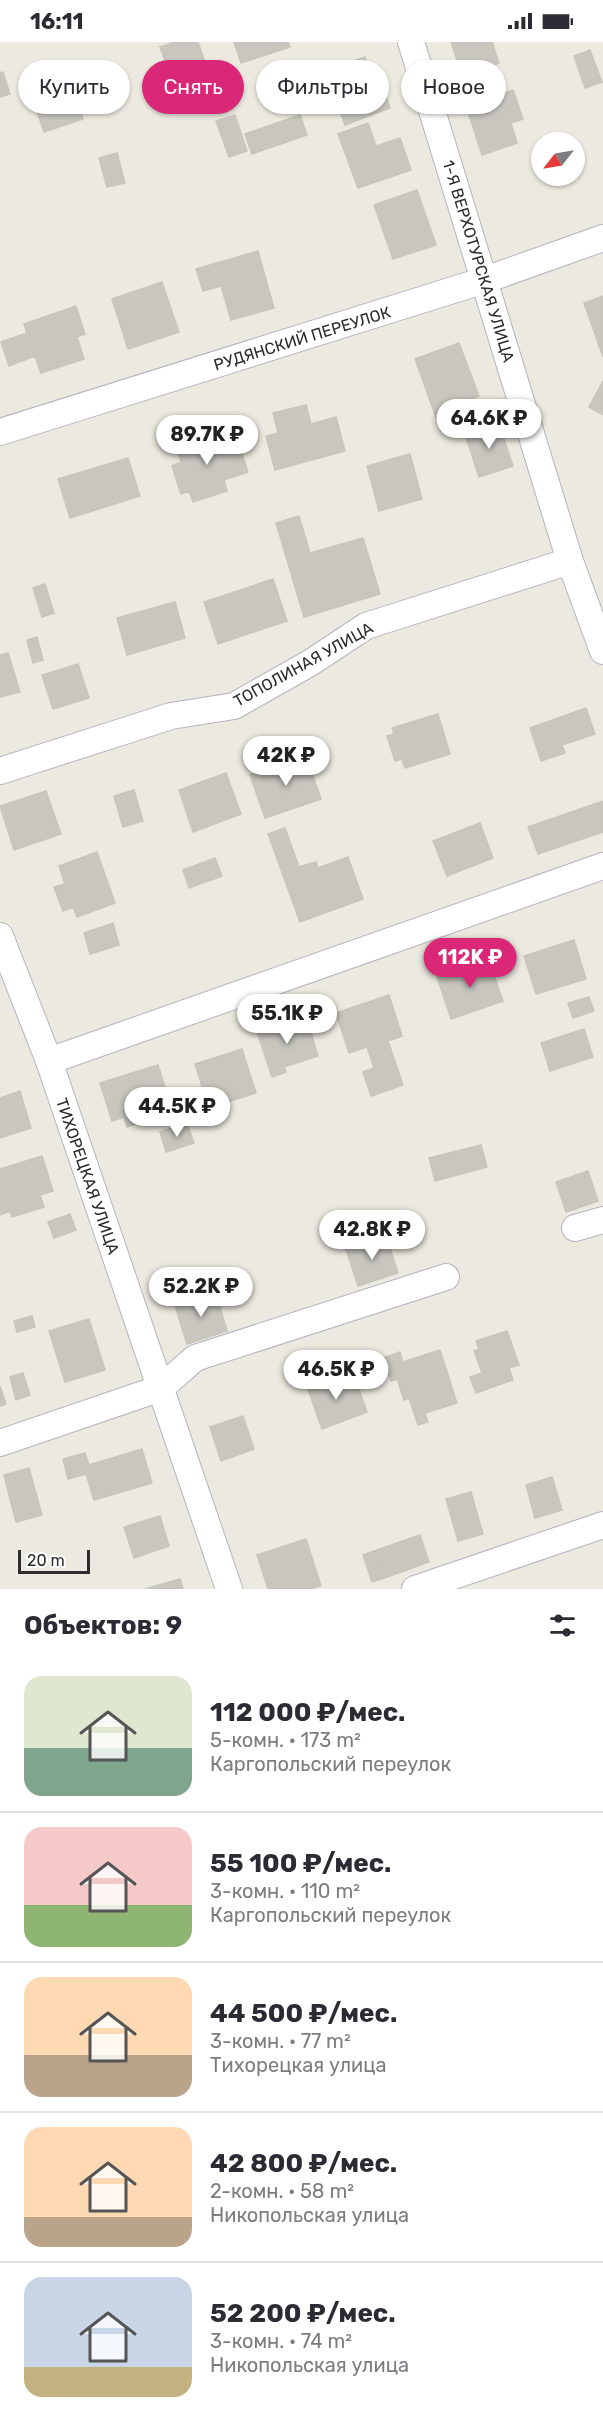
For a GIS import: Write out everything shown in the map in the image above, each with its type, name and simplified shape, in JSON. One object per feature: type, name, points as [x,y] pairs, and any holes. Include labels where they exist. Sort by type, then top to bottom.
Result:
[{"type":"street","name":"1-Я ВЕРХОТУРСКАЯ УЛИЦА","points":[[411,42],[486,280],[570,561],[603,651]]},
{"type":"street","name":"РУДЯНСКИЙ ПЕРЕУЛОК","points":[[0,432],[486,280],[603,238]]},
{"type":"street","name":"ТОПОЛИНАЯ УЛИЦА","points":[[0,771],[171,716],[234,705],[310,663],[366,626],[570,561]]},
{"type":"street","points":[[49,1061],[603,866]]},
{"type":"street","name":"ТИХОРЕЦКАЯ УЛИЦА","points":[[0,936],[49,1061],[229,1589]]},
{"type":"street","points":[[575,1228],[603,1220]]},
{"type":"street","points":[[0,1443],[160,1388],[195,1358],[446,1277]]},
{"type":"street","points":[[415,1589],[603,1525]]},
{"type":"building","points":[[175,42],[198,42],[204,60],[165,60],[160,47]]},
{"type":"building","points":[[234,42],[288,42],[290,47],[244,62],[244,60],[240,60]]},
{"type":"building","points":[[451,42],[492,42],[498,60],[457,60]]},
{"type":"building","points":[[590,50],[602,82],[585,88],[574,56]]},
{"type":"building","points":[[3,72],[10,94],[0,97],[0,73]]},
{"type":"building","points":[[513,90],[523,119],[511,123],[517,143],[482,155],[469,114],[506,114],[506,92]]},
{"type":"building","points":[[38,114],[81,114],[83,119],[44,132]]},
{"type":"building","points":[[341,114],[374,114],[345,125]]},
{"type":"building","points":[[235,115],[247,151],[229,157],[216,121]]},
{"type":"building","points":[[300,115],[307,135],[252,154],[245,134]]},
{"type":"building","points":[[368,123],[376,146],[400,138],[411,170],[358,188],[338,134]]},
{"type":"building","points":[[117,153],[125,183],[107,187],[99,158]]},
{"type":"building","points":[[417,190],[436,245],[393,259],[374,205]]},
{"type":"building","points":[[258,251],[274,308],[231,320],[221,286],[203,291],[196,269]]},
{"type":"building","points":[[162,282],[179,332],[128,349],[112,299]]},
{"type":"building","points":[[603,296],[603,357],[584,303]]},
{"type":"building","points":[[76,306],[85,334],[77,337],[84,359],[41,373],[35,356],[9,366],[1,342],[27,333],[24,324]]},
{"type":"building","points":[[459,343],[479,396],[458,404],[464,423],[441,431],[415,359]]},
{"type":"building","points":[[603,381],[603,415],[589,407]]},
{"type":"building","points":[[306,405],[311,424],[336,417],[345,451],[275,470],[266,436],[278,433],[273,413]]},
{"type":"building","points":[[499,424],[513,466],[479,477],[465,434]]},
{"type":"building","points":[[209,430],[215,449],[238,442],[248,472],[224,480],[227,491],[193,502],[189,491],[181,494],[172,466],[181,462],[178,452],[182,451],[178,439]]},
{"type":"building","points":[[410,454],[422,499],[379,511],[367,466]]},
{"type":"building","points":[[128,458],[140,496],[70,518],[58,479]]},
{"type":"building","points":[[299,516],[310,553],[363,538],[380,594],[304,617],[276,523]]},
{"type":"building","points":[[273,579],[287,621],[218,644],[204,602]]},
{"type":"building","points":[[45,584],[54,613],[42,617],[33,588]]},
{"type":"building","points":[[175,602],[185,638],[127,655],[117,618]]},
{"type":"building","points":[[37,637],[43,660],[33,663],[27,640]]},
{"type":"building","points":[[8,653],[20,692],[0,697],[0,655]]},
{"type":"building","points":[[78,664],[89,698],[53,709],[42,675]]},
{"type":"building","points":[[586,708],[595,734],[562,745],[565,753],[541,761],[530,728]]},
{"type":"building","points":[[438,714],[450,754],[405,768],[402,759],[395,761],[387,736],[394,734],[392,728]]},
{"type":"building","points":[[306,756],[321,799],[265,818],[250,775]]},
{"type":"building","points":[[226,773],[241,814],[193,832],[179,790]]},
{"type":"building","points":[[134,790],[143,821],[123,827],[114,796]]},
{"type":"building","points":[[46,791],[61,834],[14,850],[0,806]]},
{"type":"building","points":[[603,801],[603,832],[538,854],[528,827]]},
{"type":"building","points":[[480,823],[493,858],[447,876],[433,841]]},
{"type":"building","points":[[285,828],[299,867],[316,862],[318,868],[348,857],[363,899],[300,922],[268,834]]},
{"type":"building","points":[[97,852],[115,903],[77,917],[73,907],[63,911],[54,887],[65,884],[59,866]]},
{"type":"building","points":[[215,858],[222,876],[189,888],[183,870]]},
{"type":"building","points":[[113,923],[119,945],[90,954],[84,933]]},
{"type":"building","points":[[574,940],[586,979],[536,994],[524,956]]},
{"type":"building","points":[[488,959],[503,1001],[451,1019],[437,977]]},
{"type":"building","points":[[389,995],[402,1036],[388,1041],[403,1085],[371,1096],[363,1072],[374,1068],[367,1047],[349,1053],[336,1013]]},
{"type":"building","points":[[589,997],[594,1011],[573,1018],[568,1003]]},
{"type":"building","points":[[306,1016],[318,1056],[284,1067],[286,1072],[272,1077],[257,1032]]},
{"type":"building","points":[[584,1029],[593,1057],[550,1071],[541,1043]]},
{"type":"building","points":[[242,1049],[256,1093],[209,1108],[195,1064]]},
{"type":"building","points":[[158,1065],[169,1099],[143,1108],[147,1120],[127,1127],[124,1117],[112,1121],[100,1083]]},
{"type":"building","points":[[20,1091],[31,1128],[0,1138],[0,1098]]},
{"type":"building","points":[[187,1123],[194,1143],[166,1152],[160,1132]]},
{"type":"building","points":[[481,1145],[487,1167],[435,1181],[429,1158]]},
{"type":"building","points":[[42,1156],[53,1191],[40,1195],[44,1207],[12,1217],[10,1211],[0,1215],[0,1169]]},
{"type":"building","points":[[588,1171],[598,1201],[566,1212],[556,1182]]},
{"type":"building","points":[[70,1214],[76,1230],[54,1238],[48,1222]]},
{"type":"building","points":[[386,1236],[398,1273],[358,1286],[346,1249]]},
{"type":"building","points":[[216,1293],[227,1331],[187,1344],[175,1306]]},
{"type":"building","points":[[32,1316],[35,1327],[17,1332],[14,1321]]},
{"type":"building","points":[[89,1319],[105,1370],[65,1382],[49,1331]]},
{"type":"building","points":[[507,1331],[519,1365],[509,1368],[513,1380],[476,1393],[470,1377],[482,1373],[474,1351],[479,1349],[476,1341]]},
{"type":"building","points":[[440,1350],[457,1403],[425,1413],[428,1422],[418,1425],[409,1398],[404,1400],[397,1379],[391,1381],[383,1358],[400,1352],[403,1362]]},
{"type":"building","points":[[23,1373],[30,1395],[16,1400],[10,1377]]},
{"type":"building","points":[[323,1375],[328,1387],[355,1377],[367,1412],[322,1429],[305,1381]]},
{"type":"building","points":[[0,1386],[6,1404],[0,1406]]},
{"type":"building","points":[[243,1416],[254,1449],[221,1461],[210,1427]]},
{"type":"building","points":[[142,1449],[152,1483],[94,1500],[86,1474],[68,1479],[63,1459],[85,1453],[89,1465]]},
{"type":"building","points":[[29,1468],[42,1515],[16,1522],[4,1475]]},
{"type":"building","points":[[552,1477],[562,1510],[535,1518],[526,1485]]},
{"type":"building","points":[[471,1492],[483,1534],[458,1541],[446,1499]]},
{"type":"building","points":[[160,1516],[169,1546],[134,1558],[124,1527]]},
{"type":"building","points":[[420,1535],[429,1562],[387,1577],[377,1550]]},
{"type":"building","points":[[306,1539],[321,1586],[311,1589],[268,1589],[257,1555]]},
{"type":"building","points":[[377,1550],[387,1577],[372,1582],[363,1555]]},
{"type":"building","points":[[180,1579],[183,1589],[145,1589]]}]
